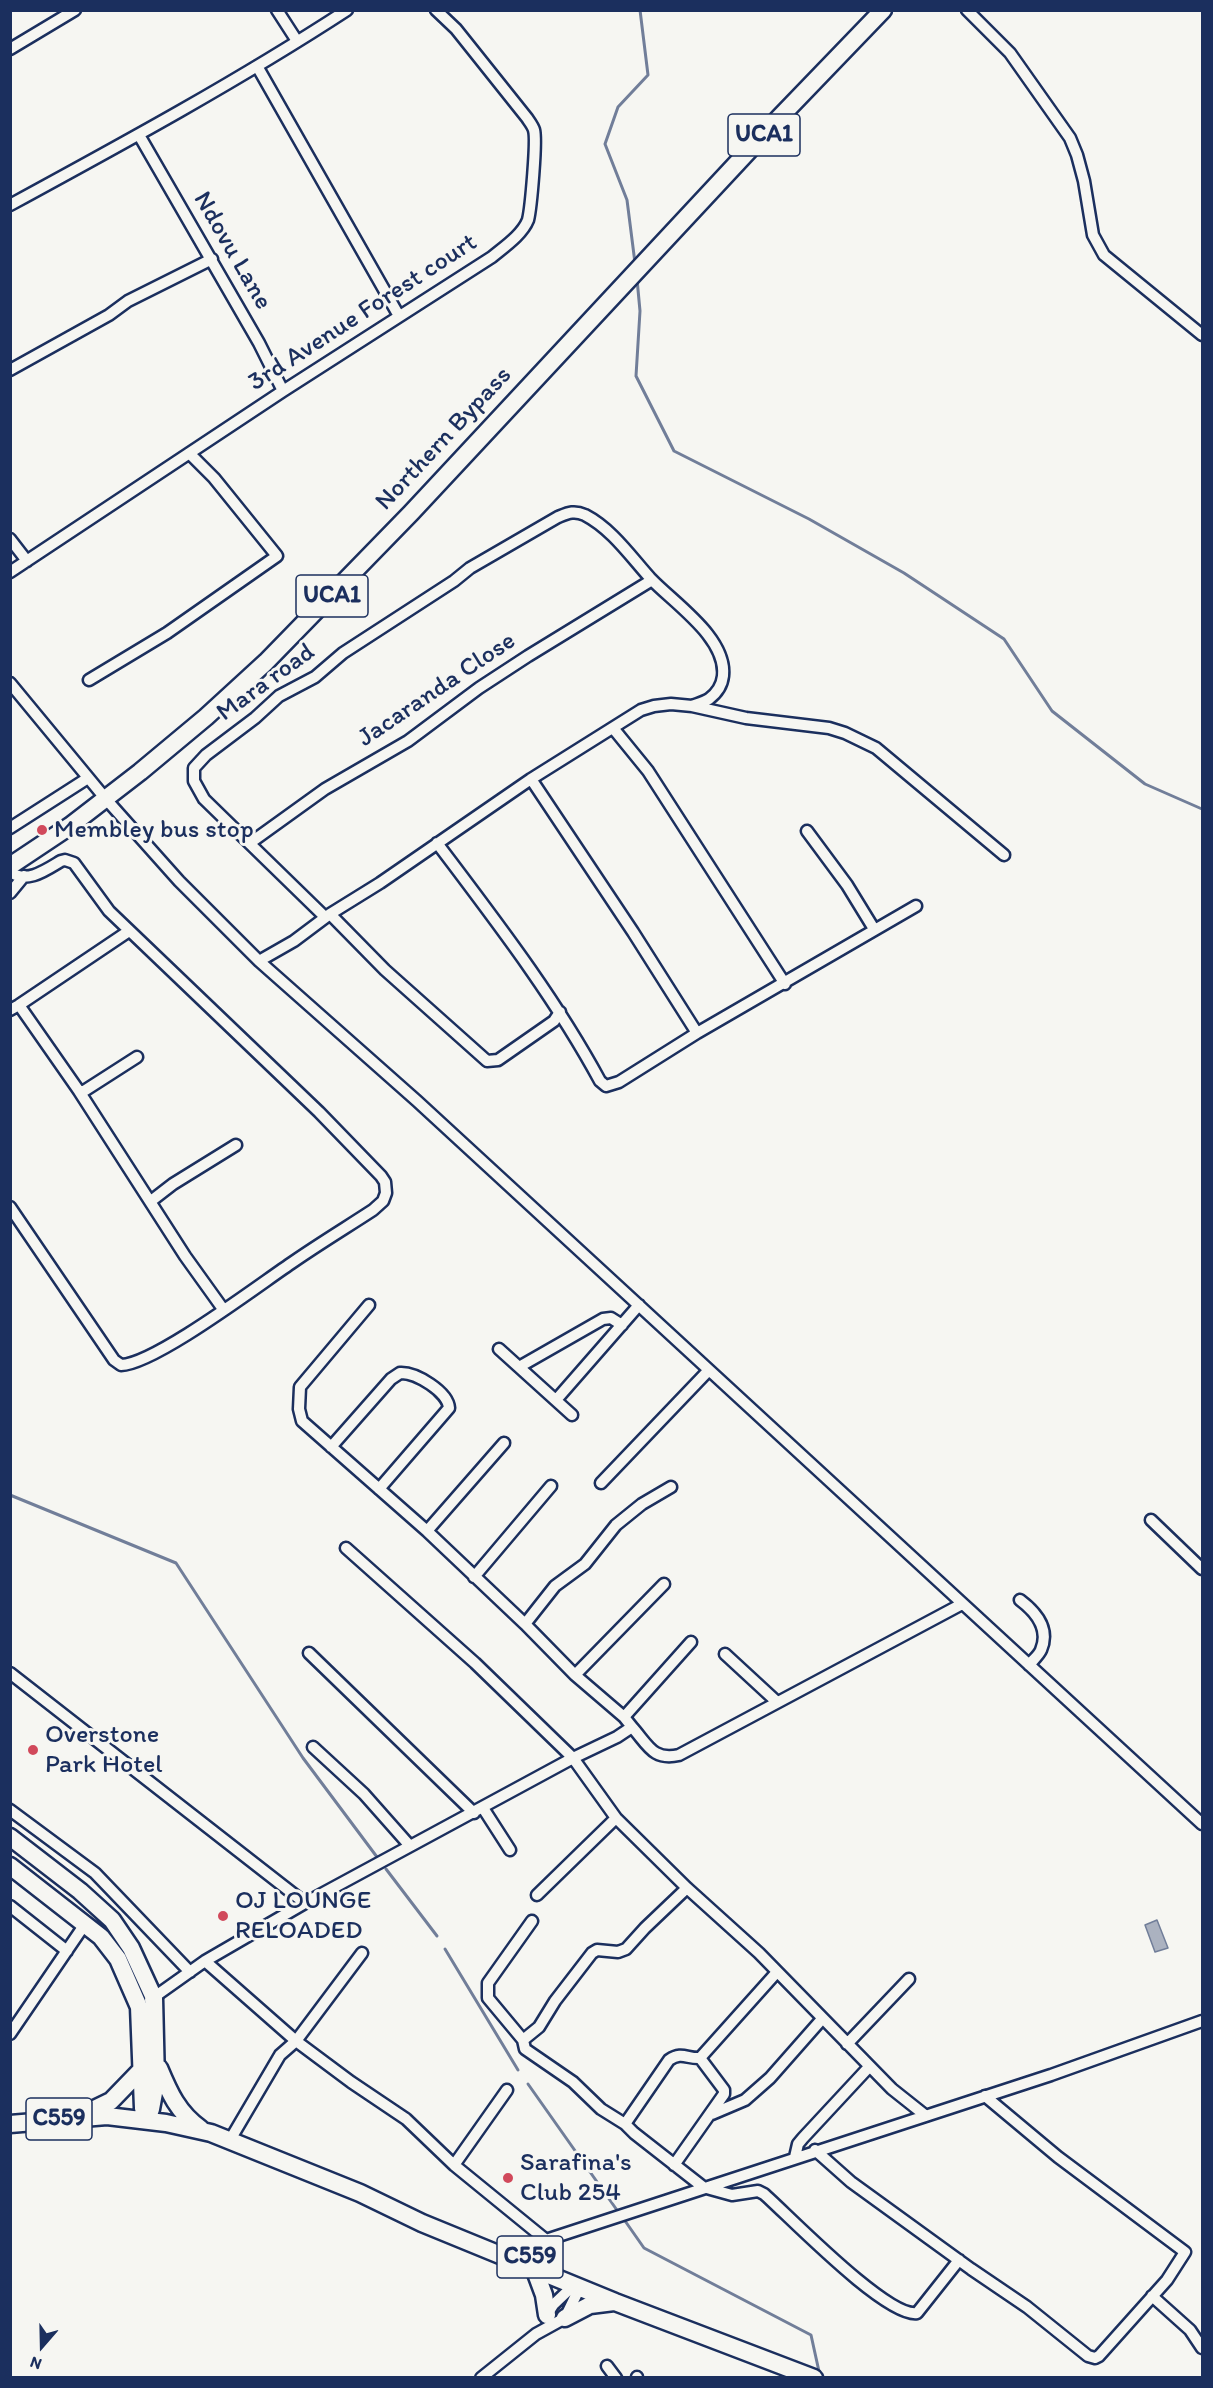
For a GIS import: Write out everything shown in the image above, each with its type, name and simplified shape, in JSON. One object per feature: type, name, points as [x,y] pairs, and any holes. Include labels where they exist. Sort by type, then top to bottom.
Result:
[{"type":"main road","name":"Northern Bypass","points":[[17,871],[206,717],[266,662],[336,592],[883,10]]},
{"type":"main road","points":[[10,1837],[80,1890],[112,1920],[131,1948],[154,1998],[149,2067],[143,2108],[147,2120]]},
{"type":"main road","points":[[10,1866],[101,1937],[118,1959],[139,2007],[149,2067],[186,2118],[207,2132]]},
{"type":"main road","points":[[73,2118],[111,2100],[149,2067]]},
{"type":"main road","name":"C559","points":[[10,2124],[107,2116],[147,2120],[207,2132],[372,2199],[425,2215],[511,2254],[612,2292],[682,2328]]},
{"type":"main road","name":"C559","points":[[511,2254],[534,2268],[615,2302],[807,2375]]},
{"type":"main road","points":[[534,2268],[544,2295],[547,2314]]},
{"type":"main road","points":[[565,2318],[590,2305],[615,2302]]},
{"type":"street","points":[[10,49],[75,10]]},
{"type":"street","points":[[277,10],[297,41]]},
{"type":"street","points":[[10,205],[139,135],[347,10]]},
{"type":"street","name":"3rd Avenue Forest court","points":[[10,572],[492,257],[520,233],[528,220],[533,182],[534,130],[456,29],[436,10]]},
{"type":"street","points":[[967,10],[1010,53],[1070,138],[1084,181],[1093,236],[1104,255],[1203,335]]},
{"type":"street","points":[[257,66],[399,316]]},
{"type":"street","name":"Ndovu Lane","points":[[139,135],[212,260],[283,392]]},
{"type":"street","points":[[10,370],[108,315],[128,301],[212,260]]},
{"type":"street","points":[[89,680],[167,633],[277,556],[214,478],[189,454]]},
{"type":"street","name":"Mara road","points":[[560,1012],[554,1021],[498,1060],[488,1061],[385,970],[204,799],[194,781],[194,768],[206,755],[255,718],[279,696],[315,677],[343,653],[454,581],[470,568],[558,517],[574,512],[587,516],[628,551],[652,580]]},
{"type":"street","points":[[10,539],[27,561]]},
{"type":"street","points":[[652,580],[711,638],[722,656],[721,686],[709,699],[692,706]]},
{"type":"street","name":"Jacaranda Close","points":[[250,843],[326,789],[416,736],[479,688],[652,580]]},
{"type":"street","points":[[10,683],[105,798],[179,881],[259,961],[417,1101],[1203,1824]]},
{"type":"street","points":[[259,961],[294,941],[328,915],[380,883],[531,779],[641,711],[654,706],[671,704],[692,706],[746,718],[829,729],[859,739],[876,748],[1004,855]]},
{"type":"street","points":[[613,728],[648,771],[785,984]]},
{"type":"street","points":[[10,828],[88,778]]},
{"type":"street","points":[[531,779],[697,1033]]},
{"type":"street","points":[[807,831],[847,885],[874,929]]},
{"type":"street","points":[[437,843],[508,937],[560,1012],[600,1081],[606,1086],[619,1082],[697,1033],[916,906]]},
{"type":"street","points":[[10,872],[17,871],[29,877],[61,861],[70,861],[109,911],[319,1112],[385,1182],[386,1193],[383,1201],[374,1210],[160,1350],[135,1363],[121,1365],[114,1360],[11,1211]]},
{"type":"street","points":[[10,893],[17,871]]},
{"type":"street","points":[[129,931],[15,1008],[79,1091],[185,1256],[223,1309]]},
{"type":"street","points":[[79,1091],[84,1091],[137,1057]]},
{"type":"street","points":[[151,1201],[173,1184],[236,1145]]},
{"type":"street","points":[[369,1305],[300,1387],[299,1409],[302,1421],[427,1531],[575,1675],[624,1717],[658,1756],[679,1755],[962,1604]]},
{"type":"street","points":[[556,1400],[639,1305]]},
{"type":"street","points":[[519,1367],[603,1319],[611,1318],[622,1325]]},
{"type":"street","points":[[499,1349],[572,1415]]},
{"type":"street","points":[[601,1483],[709,1370]]},
{"type":"street","points":[[331,1447],[391,1379],[400,1373],[415,1374],[446,1398],[448,1408],[379,1489]]},
{"type":"street","points":[[427,1531],[504,1443]]},
{"type":"street","points":[[474,1577],[551,1486]]},
{"type":"street","points":[[525,1624],[555,1586],[592,1556],[616,1525],[642,1504],[671,1487]]},
{"type":"street","points":[[1151,1520],[1203,1569]]},
{"type":"street","points":[[346,1548],[475,1663],[573,1758],[616,1818],[777,1972],[869,2067],[926,2116]]},
{"type":"street","points":[[575,1675],[664,1584]]},
{"type":"street","points":[[1020,1600],[1032,1609],[1041,1622],[1044,1635],[1041,1651],[1029,1665]]},
{"type":"street","points":[[624,1717],[691,1642]]},
{"type":"street","points":[[309,1653],[478,1810],[510,1850]]},
{"type":"street","points":[[725,1654],[777,1702]]},
{"type":"street","points":[[10,1673],[305,1903]]},
{"type":"street","points":[[139,2007],[205,1961],[305,1903],[632,1727]]},
{"type":"street","points":[[312,1747],[364,1794],[411,1846]]},
{"type":"street","points":[[10,1810],[95,1874],[190,1972]]},
{"type":"street","points":[[537,1895],[616,1818]]},
{"type":"street","points":[[80,1890],[95,1874]]},
{"type":"street","points":[[524,2040],[539,2026],[592,1953],[597,1950],[618,1952],[626,1949],[687,1888]]},
{"type":"street","points":[[10,1905],[67,1951]]},
{"type":"street","points":[[532,1921],[488,1983],[486,1990],[488,1998],[524,2040],[525,2049],[573,2082],[601,2109],[625,2124],[703,2187],[732,2195],[758,2192],[764,2194],[834,2259],[905,2313],[917,2313],[959,2260]]},
{"type":"street","points":[[10,2034],[85,1924]]},
{"type":"street","points":[[230,2140],[280,2055],[296,2041],[362,1953]]},
{"type":"street","points":[[205,1961],[296,2041],[406,2119],[454,2165],[546,2240]]},
{"type":"street","points":[[700,2058],[777,1972]]},
{"type":"street","points":[[847,2044],[909,1979]]},
{"type":"street","points":[[711,2114],[745,2100],[770,2078],[822,2019]]},
{"type":"street","points":[[511,2254],[610,2218],[926,2116],[1203,2021]]},
{"type":"street","points":[[625,2124],[669,2060],[676,2055],[684,2054],[700,2058],[724,2090],[722,2100],[674,2165]]},
{"type":"street","points":[[795,2157],[798,2144],[869,2067]]},
{"type":"street","points":[[454,2165],[507,2090]]},
{"type":"street","points":[[815,2150],[851,2182],[1027,2307],[1088,2356],[1095,2358],[1104,2352],[1167,2280],[1185,2252],[1058,2157],[985,2096]]},
{"type":"street","points":[[536,2334],[553,2305],[577,2286]]},
{"type":"street","points":[[481,2378],[536,2334],[565,2318],[577,2286]]},
{"type":"street","points":[[1152,2296],[1190,2330],[1203,2349]]},
{"type":"street","points":[[607,2366],[616,2378]]},
{"type":"shaded area","points":[[1157,1920],[1168,1948],[1155,1952],[1145,1925]]},
{"type":"waterway","points":[[635,263],[627,200],[605,144],[618,107],[648,75],[640,10]]},
{"type":"waterway","points":[[637,279],[640,311],[636,376],[674,451],[809,519],[904,573],[1004,639],[1052,711],[1145,784],[1202,809]]},
{"type":"waterway","points":[[10,1495],[176,1563],[303,1758],[377,1857]]},
{"type":"waterway","points":[[386,1869],[437,1936]]},
{"type":"waterway","points":[[445,1949],[518,2070]]},
{"type":"waterway","points":[[528,2084],[619,2213]]},
{"type":"waterway","points":[[623,2218],[644,2248],[811,2335],[820,2376]]},
{"type":"place","name":"Membley bus stop","points":[[42,830]]},
{"type":"place","name":"Overstone Park Hotel","points":[[33,1750]]},
{"type":"place","name":"OJ LOUNGE RELOADED","points":[[223,1916]]},
{"type":"place","name":"Sarafina's Club 254","points":[[508,2178]]}]
